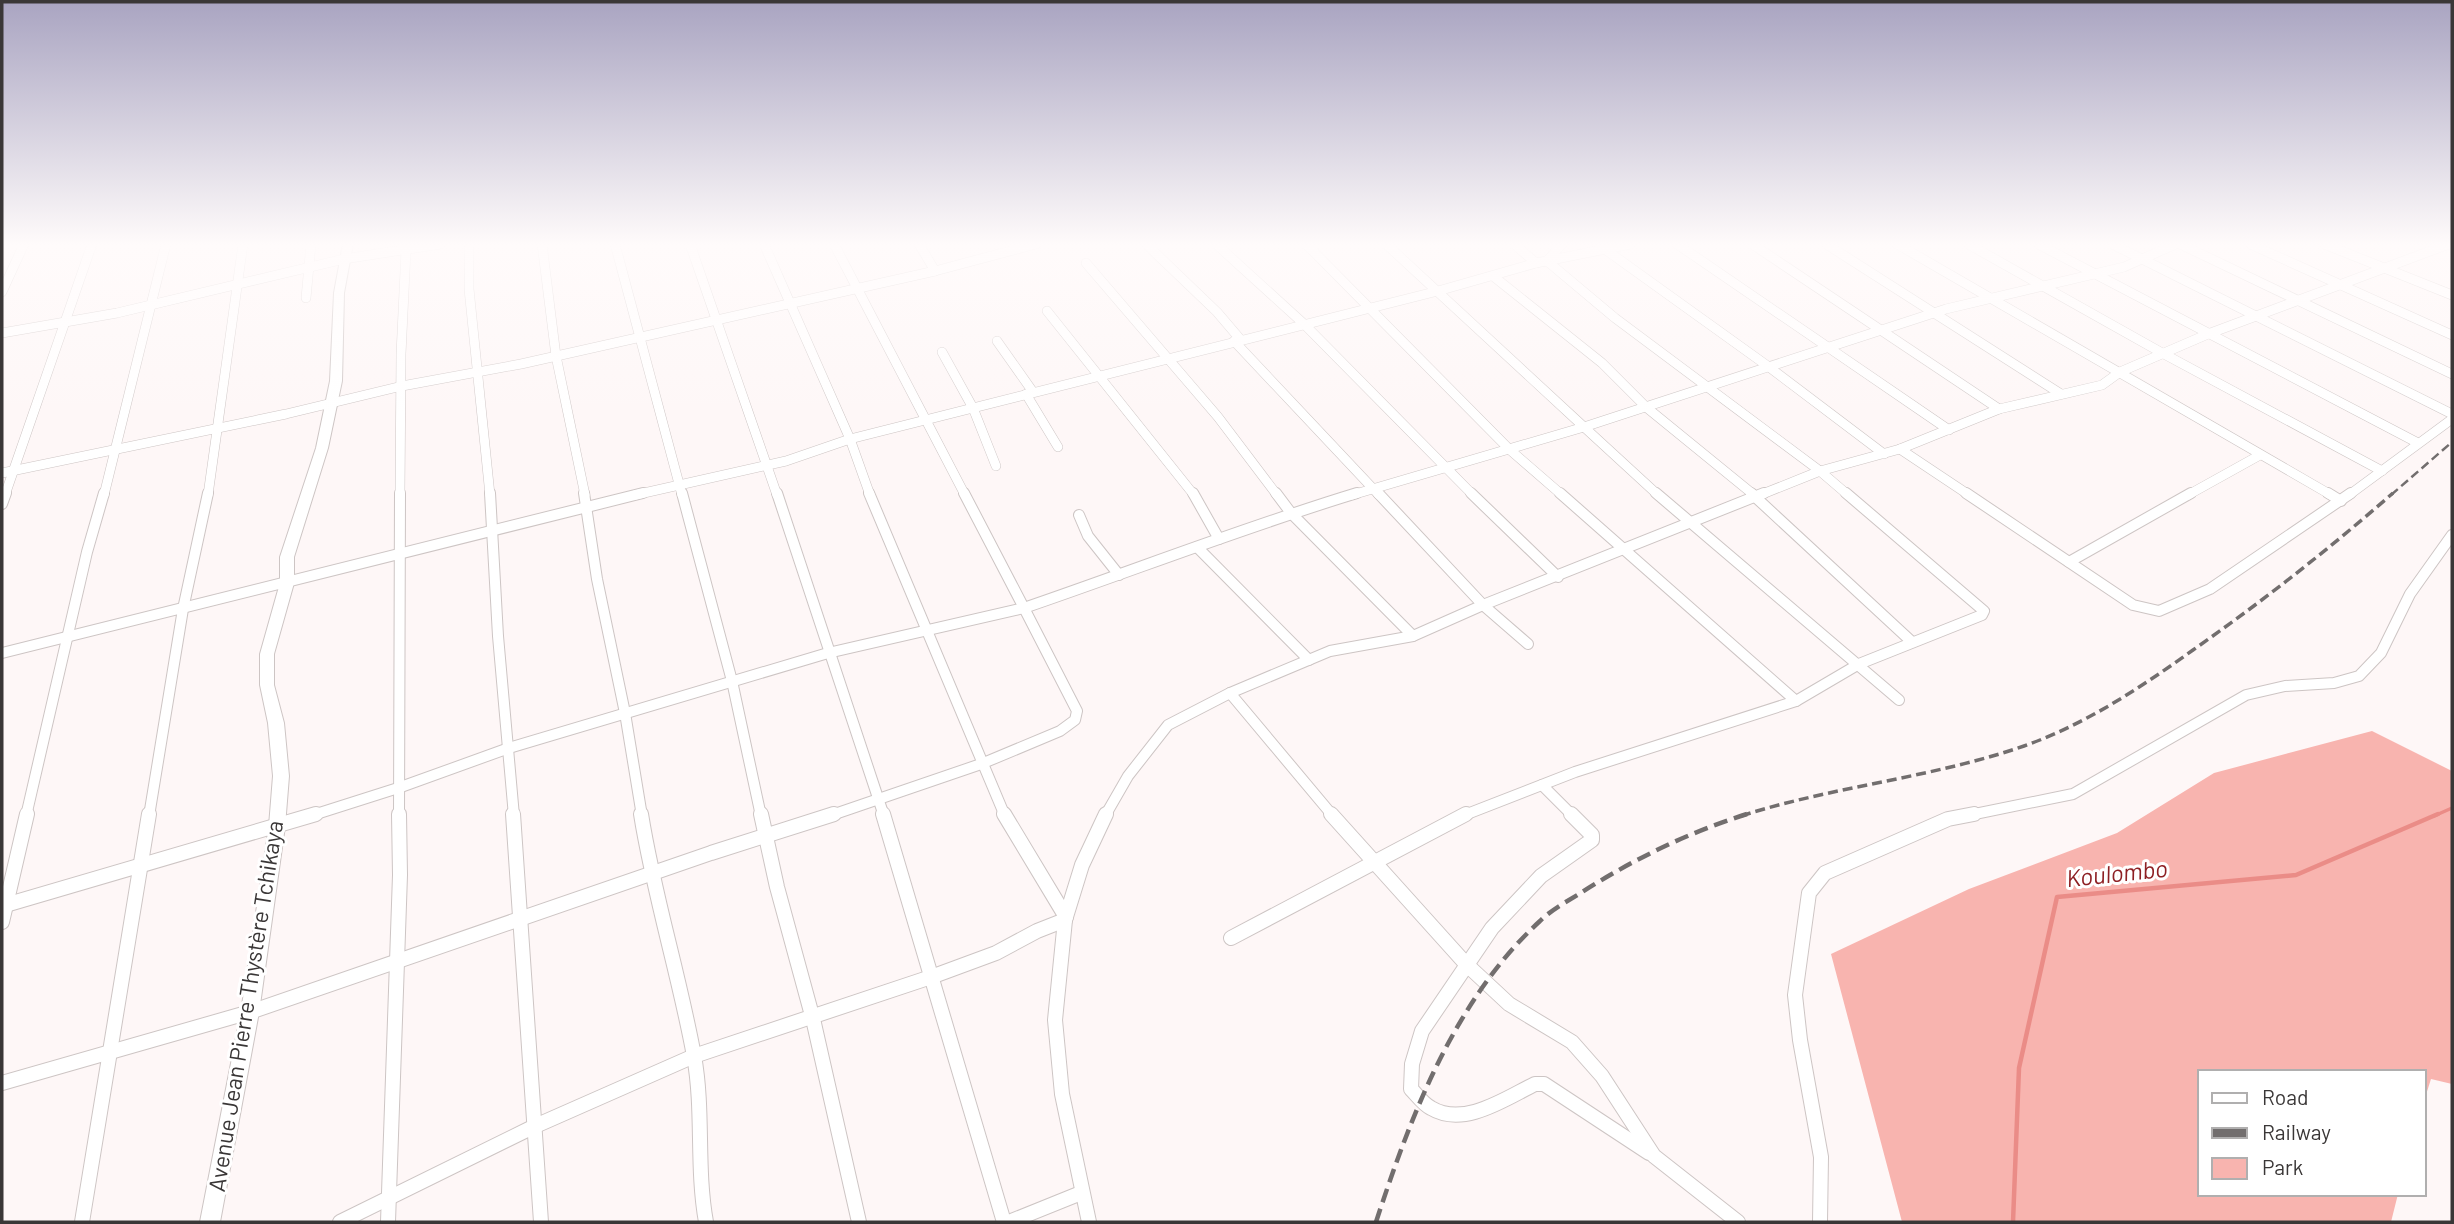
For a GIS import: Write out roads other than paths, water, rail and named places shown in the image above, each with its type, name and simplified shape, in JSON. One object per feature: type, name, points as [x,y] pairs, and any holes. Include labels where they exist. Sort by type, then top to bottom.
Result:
[{"type":"street","points":[[2,503],[7,472],[73,301]]},
{"type":"street","points":[[2,922],[87,552],[117,450],[151,301]]},
{"type":"street","points":[[2,333],[66,323],[170,301]]},
{"type":"street","points":[[82,1222],[183,609],[203,523],[219,428],[233,301]]},
{"type":"street","name":"Avenue Jean Pierre Thystère Tchikaya","points":[[210,1222],[250,1012],[277,826],[281,776],[276,723],[267,685],[267,654],[287,583],[287,557],[316,470],[336,381],[340,301]]},
{"type":"street","points":[[388,1222],[398,959],[403,301]]},
{"type":"street","points":[[470,301],[479,372],[509,748],[541,1222]]},
{"type":"street","points":[[549,301],[556,356],[625,713],[651,874],[694,1056],[698,1085],[699,1188],[706,1222]]},
{"type":"street","points":[[629,301],[732,681],[765,836],[813,1019],[859,1222]]},
{"type":"street","points":[[710,301],[768,465],[828,653],[878,797],[1007,1222],[1081,1193]]},
{"type":"street","points":[[7,472],[330,405],[402,386],[556,356],[798,301]]},
{"type":"street","points":[[2,1083],[250,1012],[520,917],[799,827],[878,797],[981,764],[1060,731],[1075,720],[1077,711],[925,420],[894,355],[862,301]]},
{"type":"street","points":[[1119,301],[1218,416],[1291,513],[1413,636]]},
{"type":"street","points":[[1206,301],[1237,340],[1374,489],[1483,604],[1528,644]]},
{"type":"street","points":[[1279,301],[1558,577]]},
{"type":"street","points":[[1366,301],[1509,449],[1796,701]]},
{"type":"street","points":[[2,653],[679,484],[768,465],[850,439],[1396,301]]},
{"type":"street","points":[[1449,301],[1689,524],[1859,663],[1899,700]]},
{"type":"street","points":[[1524,301],[1602,363],[1646,407],[1757,498],[1912,642]]},
{"type":"street","points":[[1231,938],[1450,820],[1542,785],[1796,701],[1859,663],[1982,615],[1984,611],[1820,471],[1595,301]]},
{"type":"street","points":[[1677,301],[1884,454]]},
{"type":"street","points":[[1762,301],[1949,429]]},
{"type":"street","points":[[1839,301],[1999,410]]},
{"type":"street","points":[[1916,301],[2061,394]]},
{"type":"street","points":[[4,906],[277,826],[398,788],[509,748],[732,681],[828,653],[1024,608],[1291,513],[1584,427],[1882,329],[1978,301]]},
{"type":"street","points":[[1995,301],[2340,501]]},
{"type":"street","points":[[2071,301],[2382,471]]},
{"type":"street","points":[[2146,301],[2418,443]]},
{"type":"street","points":[[1900,449],[2133,606],[2159,611],[2210,589],[2340,501],[2452,417],[2224,301]]},
{"type":"street","points":[[1089,1222],[1062,1094],[1055,1020],[1066,919],[1082,865],[1110,806],[1128,776],[1168,725],[1230,693],[1309,660],[1346,647],[1413,636],[1483,604],[1558,577],[1820,471],[1900,449],[1999,410],[2102,385],[2120,372],[2294,301]]},
{"type":"street","points":[[2299,301],[2452,374]]},
{"type":"street","points":[[2375,301],[2452,335]]},
{"type":"street","points":[[789,303],[850,439],[858,466],[929,630],[1002,811],[1066,919]]},
{"type":"street","points":[[1047,311],[1192,491],[1219,539]]},
{"type":"street","points":[[997,341],[1058,447]]},
{"type":"street","points":[[942,352],[973,408],[996,467]]},
{"type":"street","points":[[2069,562],[2260,456]]},
{"type":"street","points":[[1079,515],[1088,536],[1119,575]]},
{"type":"street","points":[[1820,1222],[1821,1157],[1800,1040],[1795,995],[1809,893],[1825,873],[1948,819],[2073,794],[2246,695],[2285,686],[2334,683],[2359,676],[2381,653],[2410,594],[2452,535]]},
{"type":"street","points":[[1197,547],[1309,660]]},
{"type":"street","points":[[1230,693],[1371,861],[1466,964],[1510,1004],[1572,1042],[1602,1076],[1654,1156]]},
{"type":"street","points":[[1542,785],[1592,835],[1592,840],[1541,876],[1492,928],[1422,1031],[1412,1065],[1411,1089],[1433,1109],[1451,1114],[1469,1113],[1535,1084],[1544,1084],[1654,1156],[1738,1222]]},
{"type":"street","points":[[340,1222],[388,1201],[533,1127],[694,1056],[813,1019],[931,977],[996,953],[1066,919]]},
{"type":"waterway","name":"Koulombo","points":[[2434,816],[2452,808]]},
{"type":"waterway","name":"Koulombo","points":[[2013,1222],[2019,1068],[2057,897],[2296,875],[2438,814]]},
{"type":"railway","points":[[2391,495],[2452,442]]},
{"type":"railway","points":[[1741,816],[1989,757],[2069,727],[2133,691],[2219,631],[2295,574],[2393,493]]},
{"type":"railway","points":[[1376,1222],[1404,1141],[1439,1061],[1483,986],[1510,952],[1549,913],[1599,882],[1681,839],[1747,814]]}]
